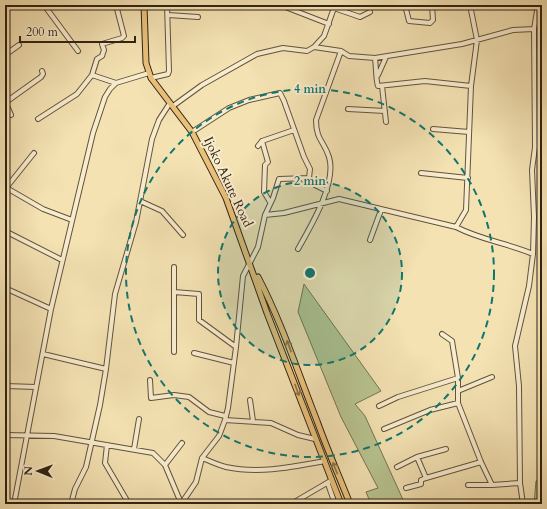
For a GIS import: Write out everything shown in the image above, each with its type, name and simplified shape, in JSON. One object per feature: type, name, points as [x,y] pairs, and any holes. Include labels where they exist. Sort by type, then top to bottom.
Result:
[{"type":"main road","name":"Ijoko Akute Road","points":[[144,5],[144,36],[150,76],[192,132],[226,198],[267,313],[341,504]]},
{"type":"main road","name":"Ijoko Akute Road","points":[[250,262],[273,307],[350,504]]},
{"type":"street","points":[[44,5],[78,51]]},
{"type":"street","points":[[38,119],[77,94],[92,75],[97,59],[102,56],[104,50],[102,44],[124,36],[116,5]]},
{"type":"street","points":[[92,75],[116,83],[168,74],[167,5]]},
{"type":"street","points":[[280,5],[329,24]]},
{"type":"street","points":[[405,5],[409,21],[430,23],[433,20],[432,5]]},
{"type":"street","points":[[456,227],[466,210],[471,86],[477,40],[470,5]]},
{"type":"street","points":[[522,504],[520,483],[518,386],[515,346],[528,286],[533,254],[534,217],[532,170],[536,147],[534,29],[538,5]]},
{"type":"street","points":[[71,504],[75,489],[86,467],[106,369],[115,294],[140,201],[152,139],[159,120],[172,105],[228,69],[257,54],[283,48],[308,50],[314,47],[324,36],[335,6],[360,17],[370,12]]},
{"type":"street","points":[[168,16],[198,17]]},
{"type":"street","points":[[314,47],[341,52],[349,56],[375,58],[477,40],[513,30],[534,29]]},
{"type":"street","points":[[5,55],[19,45]]},
{"type":"street","points":[[298,249],[308,233],[327,191],[331,178],[329,158],[316,131],[316,120],[341,52]]},
{"type":"street","points":[[378,75],[386,56]]},
{"type":"street","points":[[375,58],[378,75],[377,85],[382,86],[425,82],[471,86]]},
{"type":"street","points":[[11,115],[5,101],[41,77],[43,74],[42,71]]},
{"type":"street","points":[[14,504],[18,491],[51,308],[62,260],[93,133],[105,97],[116,83]]},
{"type":"street","points":[[382,86],[386,122]]},
{"type":"street","points":[[192,132],[229,108],[248,100],[280,93],[310,169],[309,178],[315,185],[327,191]]},
{"type":"street","points":[[348,109],[385,111]]},
{"type":"street","points":[[433,129],[469,132]]},
{"type":"street","points":[[258,146],[262,140],[294,130]]},
{"type":"street","points":[[262,140],[268,162],[265,165],[264,192],[270,202]]},
{"type":"street","points":[[34,153],[6,188],[43,209],[72,220]]},
{"type":"street","points":[[420,174],[468,178]]},
{"type":"street","points":[[181,503],[196,482],[202,458],[219,436],[225,418],[228,408],[234,363],[243,276],[258,247],[265,215],[273,198],[279,179],[309,178]]},
{"type":"street","points":[[265,215],[284,213],[339,199],[456,227],[473,236],[505,246],[516,247],[533,254]]},
{"type":"street","points":[[140,201],[162,211],[183,235]]},
{"type":"street","points":[[370,240],[381,210]]},
{"type":"street","points":[[5,231],[62,260]]},
{"type":"street","points":[[174,267],[174,352]]},
{"type":"street","points":[[5,288],[51,308]]},
{"type":"street","points":[[174,292],[199,294],[199,320],[236,347]]},
{"type":"street","points":[[442,334],[452,342],[458,378],[458,402],[481,462],[492,485]]},
{"type":"street","points":[[5,344],[5,350]]},
{"type":"street","points":[[194,353],[234,363]]},
{"type":"street","points":[[43,354],[106,369]]},
{"type":"street","points":[[458,391],[492,377]]},
{"type":"street","points":[[379,406],[398,397],[458,378]]},
{"type":"street","points":[[150,380],[152,398],[174,395],[189,397],[209,412],[225,418],[271,423],[298,435],[315,439]]},
{"type":"street","points":[[5,386],[36,388]]},
{"type":"street","points":[[250,400],[253,421]]},
{"type":"street","points":[[384,429],[430,410],[458,402]]},
{"type":"street","points":[[134,449],[139,419]]},
{"type":"street","points":[[5,435],[54,436],[153,453],[165,465],[181,503]]},
{"type":"street","points":[[165,465],[182,443]]},
{"type":"street","points":[[107,445],[106,463],[130,504]]},
{"type":"street","points":[[397,467],[417,457],[446,449]]},
{"type":"street","points":[[417,457],[426,478]]},
{"type":"street","points":[[202,458],[225,467],[246,469],[283,469],[325,461]]},
{"type":"street","points":[[406,488],[420,484],[421,480],[426,478],[481,462]]},
{"type":"street","points":[[291,504],[328,484],[332,480]]},
{"type":"street","points":[[468,486],[520,483]]},
{"type":"street","points":[[328,484],[335,504]]},
{"type":"green space","points":[[304,284],[381,391],[355,404],[365,416],[405,504],[371,504],[366,492],[378,488],[341,417],[298,312]]},
{"type":"green space","points":[[542,478],[542,504],[534,504],[536,481]]}]
